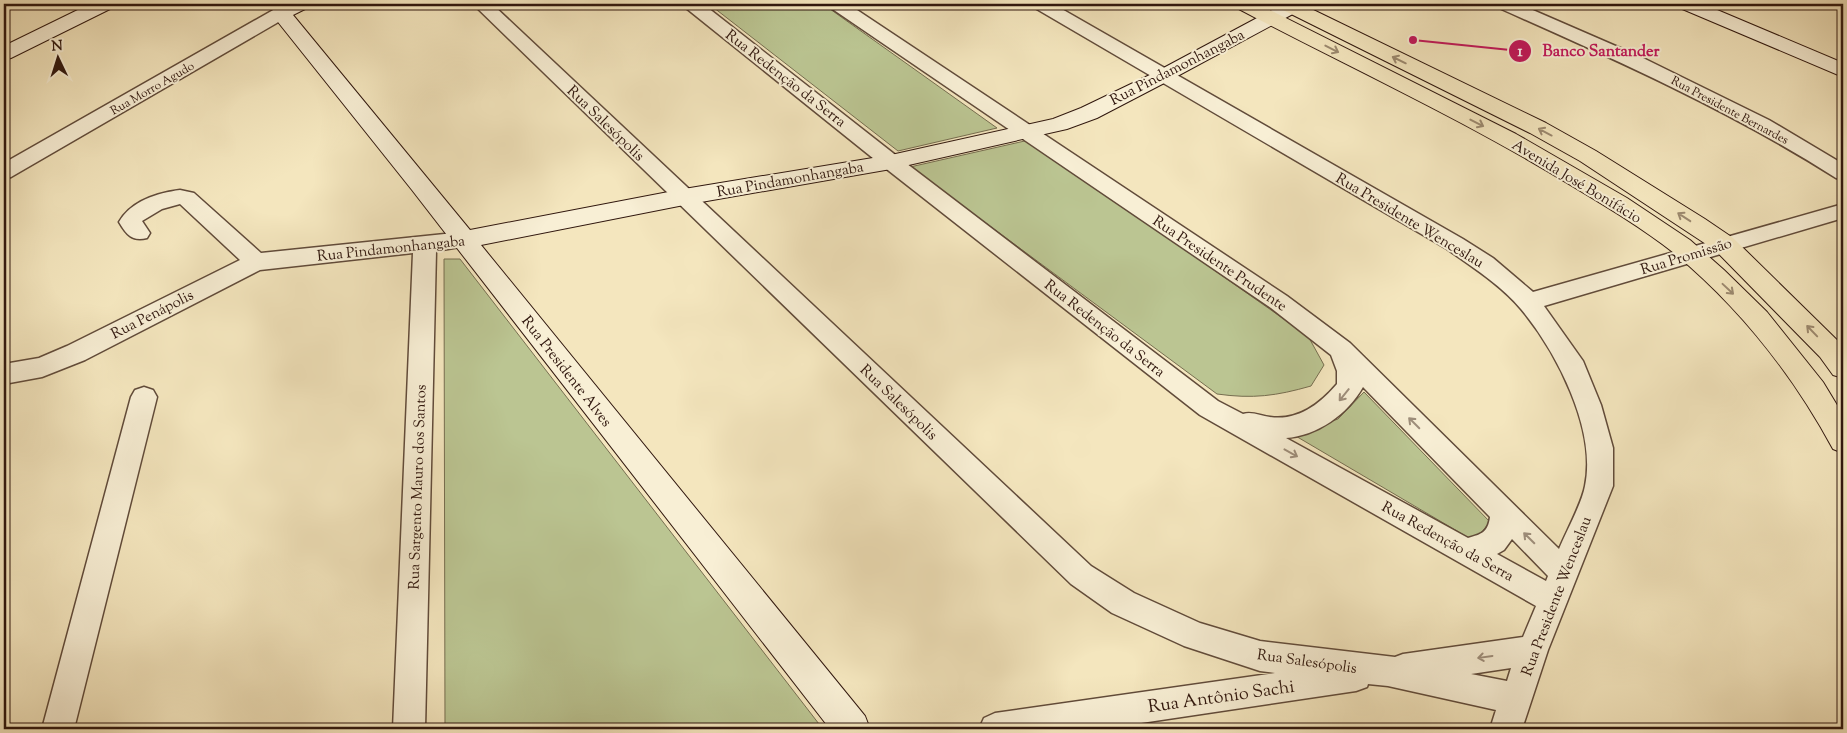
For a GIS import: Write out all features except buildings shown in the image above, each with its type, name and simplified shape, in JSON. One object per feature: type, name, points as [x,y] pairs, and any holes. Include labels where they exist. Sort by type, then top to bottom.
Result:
[{"type":"main road","name":"Avenida José Bonifácio","points":[[1244,4],[1286,8],[1538,128],[1588,156],[1724,244],[1775,292],[1830,350],[1843,368]]},
{"type":"main road","name":"Avenida José Bonifácio","points":[[1286,8],[1630,211],[1692,256],[1745,305],[1788,355],[1831,416],[1843,441]]},
{"type":"street","points":[[4,54],[105,4]]},
{"type":"street","name":"Rua Salesópolis","points":[[482,4],[1081,575],[1124,603],[1195,636],[1260,656],[1388,671]]},
{"type":"street","name":"Rua Redenção da Serra","points":[[692,4],[891,162],[1209,408],[1553,600]]},
{"type":"street","name":"Rua Presidente Prudente","points":[[837,4],[1279,302],[1340,350],[1563,572]]},
{"type":"street","name":"Rua Presidente Wenceslau","points":[[1041,4],[1455,244],[1485,264],[1529,302],[1574,368],[1588,405],[1600,448],[1599,486],[1533,650],[1506,729]]},
{"type":"street","name":"Rua Presidente Bernardes","points":[[1505,4],[1695,89],[1758,122],[1843,173]]},
{"type":"street","points":[[1687,4],[1807,54],[1843,72]]},
{"type":"street","name":"Rua Pindamonhangaba","points":[[254,260],[425,246],[464,240],[684,197],[891,162],[1027,132],[1059,124],[1088,112],[1163,76],[1286,8]]},
{"type":"street","name":"Rua Morro Agudo","points":[[4,172],[290,9]]},
{"type":"street","name":"Rua Presidente Alves","points":[[290,9],[464,240],[852,729]]},
{"type":"street","points":[[140,233],[130,222],[134,215],[166,199],[181,196],[186,198],[254,260]]},
{"type":"street","name":"Rua Promissão","points":[[1529,302],[1843,211]]},
{"type":"street","name":"Rua Sargento Mauro dos Santos","points":[[409,729],[425,246]]},
{"type":"street","name":"Rua Penápolis","points":[[4,374],[42,367],[76,353],[254,260]]},
{"type":"street","points":[[1233,420],[1279,428],[1310,422],[1335,406],[1350,387],[1350,371],[1340,350]]},
{"type":"street","points":[[58,729],[144,397]]},
{"type":"street","points":[[1466,551],[1490,544],[1500,537],[1504,513]]},
{"type":"street","name":"Rua Antônio Sachi","points":[[995,729],[1533,650]]},
{"type":"street","name":"Rua Antônio Sachi","points":[[1388,671],[1516,699]]},
{"type":"green space","points":[[709,4],[823,4],[997,128],[898,151]]},
{"type":"green space","points":[[1029,140],[1308,336],[1324,365],[1311,386],[1264,396],[1217,394],[910,167]]},
{"type":"green space","points":[[444,259],[460,259],[819,724],[779,729],[445,729]]},
{"type":"green space","points":[[1364,392],[1490,522],[1474,541],[1294,435],[1338,419]]},
{"type":"place","name":"Banco Santander","points":[[1413,40]]}]
